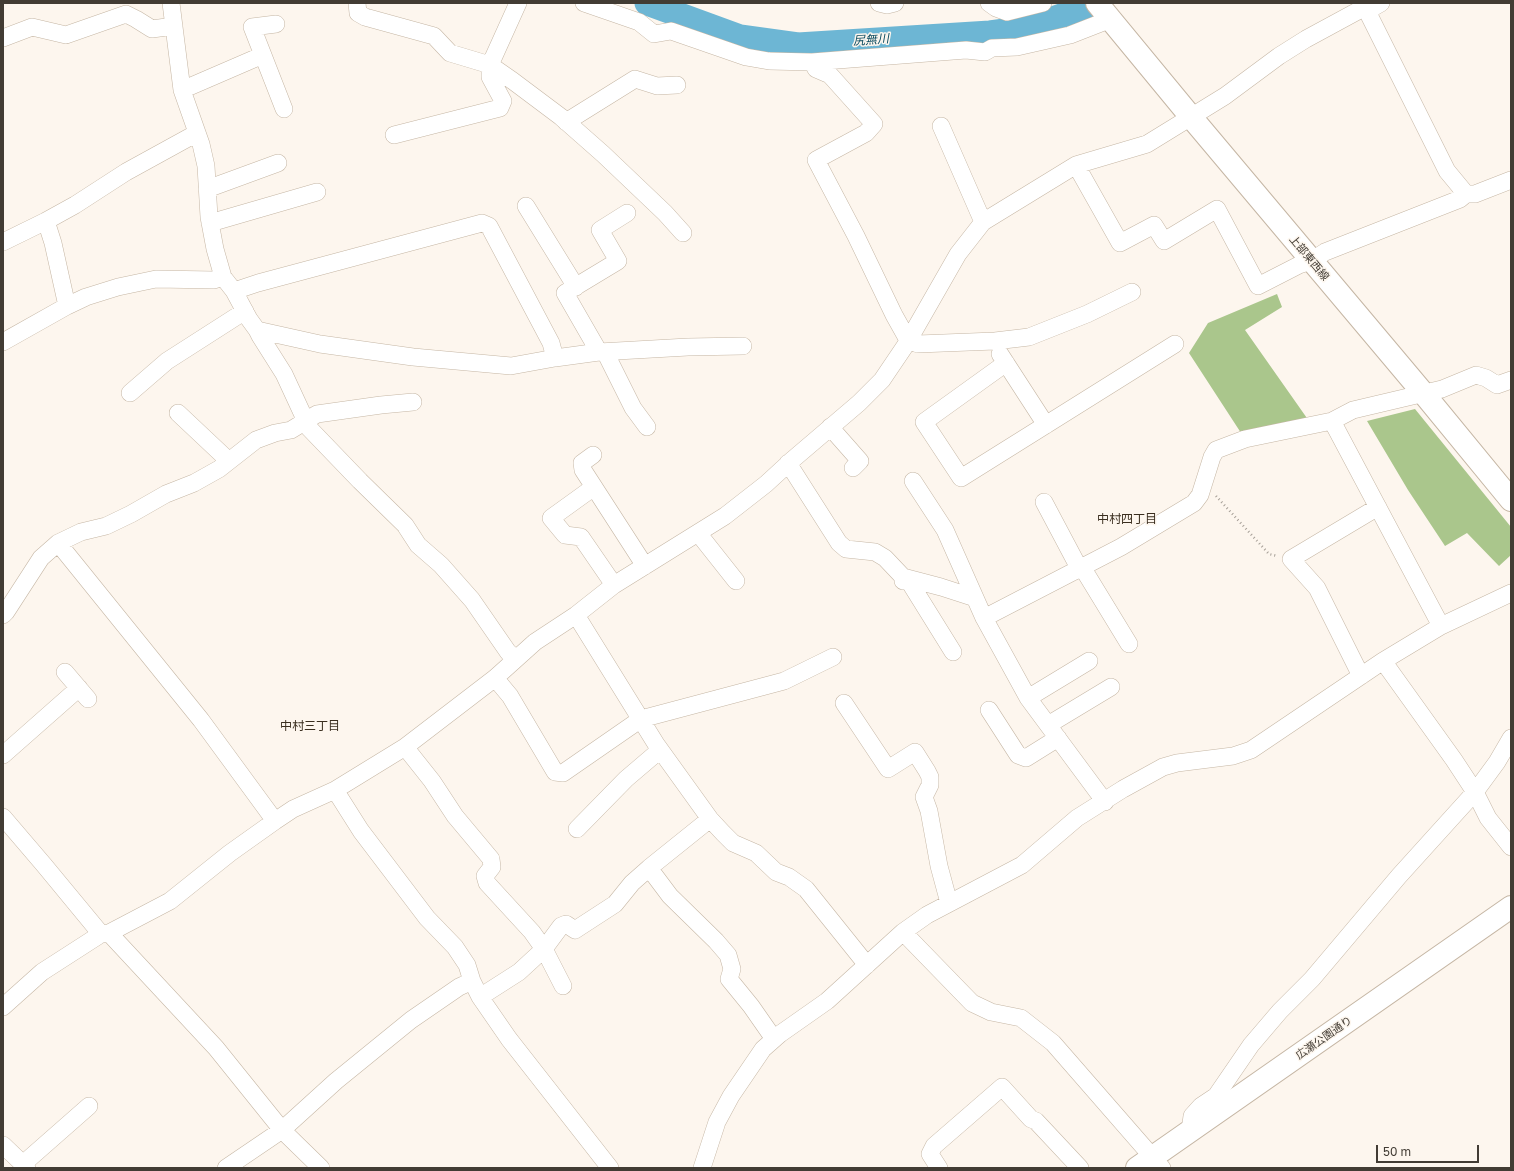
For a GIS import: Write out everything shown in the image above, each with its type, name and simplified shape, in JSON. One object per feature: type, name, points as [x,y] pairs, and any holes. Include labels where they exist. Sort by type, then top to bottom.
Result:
[{"type":"street","points":[[171,3],[182,90],[197,133],[206,166],[210,223],[223,278],[234,291],[284,374],[309,428],[405,525],[418,545],[440,565],[472,600],[508,652],[516,660]]},
{"type":"street","points":[[357,3],[358,13],[366,17],[434,36],[450,54],[490,64],[566,122],[603,154],[683,232]]},
{"type":"street","points":[[394,135],[500,108],[503,101],[490,77],[490,64],[518,3]]},
{"type":"street","points":[[584,3],[639,22],[654,34],[671,31],[746,57],[769,61],[812,62],[966,50],[985,52],[992,48],[1016,47],[1070,35],[1105,13]]},
{"type":"street","points":[[879,3],[887,5],[895,3]]},
{"type":"street","points":[[989,3],[996,8],[1043,3]]},
{"type":"street","points":[[3,1007],[42,972],[105,934],[170,901],[230,853],[275,821],[293,810],[334,790],[405,746],[496,678],[535,642],[576,614],[614,585],[725,516],[766,484],[788,463],[859,403],[882,380],[908,340],[958,254],[983,222],[1076,164],[1147,144],[1225,96],[1299,43],[1369,6],[1447,171],[1466,194]]},
{"type":"street","name":"上部東西線","points":[[1105,13],[1511,500]]},
{"type":"street","points":[[3,38],[32,27],[66,35],[126,14],[152,29],[174,26]]},
{"type":"street","points":[[276,24],[252,27],[284,110]]},
{"type":"street","points":[[182,90],[263,55]]},
{"type":"street","points":[[812,62],[816,69],[830,75],[874,124],[866,133],[816,160],[856,236],[894,316],[908,340],[918,344],[995,341],[1029,337],[1087,314],[1132,292]]},
{"type":"street","points":[[566,122],[635,79],[657,86],[677,85]]},
{"type":"street","points":[[941,126],[983,222]]},
{"type":"street","points":[[3,242],[75,205],[126,172],[197,133]]},
{"type":"street","points":[[207,189],[278,163]]},
{"type":"street","points":[[1076,164],[1120,243],[1154,225],[1164,241],[1217,209],[1258,286],[1299,265],[1311,261],[1325,252],[1460,198],[1466,194],[1475,194],[1511,180]]},
{"type":"street","points":[[210,223],[282,195],[316,192]]},
{"type":"street","points":[[526,206],[576,287]]},
{"type":"street","points":[[627,213],[600,230],[618,261],[565,293],[602,352],[633,408],[647,427]]},
{"type":"street","points":[[46,221],[53,243],[67,306]]},
{"type":"street","points":[[234,291],[258,283],[482,223],[489,226],[551,343],[555,358]]},
{"type":"street","points":[[3,342],[67,306],[92,295],[118,287],[156,279],[214,280],[223,278]]},
{"type":"street","points":[[130,393],[144,372],[167,361],[201,332],[245,311]]},
{"type":"street","points":[[257,330],[320,344],[412,357],[511,366],[555,358],[602,352],[688,347],[743,346]]},
{"type":"street","points":[[995,341],[996,347],[1046,425]]},
{"type":"street","points":[[1006,363],[924,422],[961,478],[1175,344]]},
{"type":"street","points":[[984,618],[1121,547],[1194,503],[1200,495],[1212,457],[1216,450],[1245,438],[1332,421],[1353,410],[1442,389],[1476,375],[1486,378],[1497,385],[1511,380]]},
{"type":"street","points":[[3,615],[41,558],[58,543],[81,532],[106,526],[132,514],[166,494],[194,483],[219,469],[256,440],[275,433],[291,430],[317,414],[413,402]]},
{"type":"street","points":[[178,413],[229,461]]},
{"type":"street","points":[[1332,421],[1441,626]]},
{"type":"street","points":[[830,427],[860,461],[853,468]]},
{"type":"street","points":[[593,455],[582,463],[583,470],[645,566]]},
{"type":"street","points":[[788,463],[839,543],[846,549],[874,552],[885,558],[903,577],[902,581],[953,652]]},
{"type":"street","points":[[914,481],[945,530],[984,618],[1028,698],[1105,802]]},
{"type":"street","points":[[594,487],[551,518],[565,535],[581,537],[614,585]]},
{"type":"street","points":[[1041,504],[1077,569],[1129,644]]},
{"type":"street","points":[[1361,676],[1317,588],[1291,559],[1378,507]]},
{"type":"street","points":[[698,533],[736,581]]},
{"type":"street","points":[[58,543],[201,720],[275,821]]},
{"type":"street","points":[[902,581],[941,587],[976,598]]},
{"type":"street","points":[[703,1168],[717,1122],[731,1096],[763,1049],[774,1039],[827,1001],[903,932],[927,914],[1022,865],[1077,818],[1105,802],[1123,789],[1163,767],[1177,763],[1233,756],[1251,750],[1383,661],[1441,626],[1511,593]]},
{"type":"street","points":[[576,614],[660,750],[710,819],[733,842],[756,853],[776,872],[788,877],[806,889],[867,965]]},
{"type":"street","points":[[496,678],[510,696],[555,772],[563,772],[641,719],[784,681],[833,657]]},
{"type":"street","points":[[1028,698],[1089,661]]},
{"type":"street","points":[[1383,661],[1475,792],[1488,818],[1511,847]]},
{"type":"street","points":[[3,755],[13,736],[83,693],[65,672]]},
{"type":"street","points":[[990,710],[1013,750],[1018,756],[1026,758],[1053,732],[1111,687]]},
{"type":"street","points":[[844,702],[888,769],[915,752],[927,770],[930,777],[930,785],[924,797],[929,811],[939,866],[949,903]]},
{"type":"street","points":[[1190,1131],[1192,1116],[1201,1106],[1216,1096],[1251,1045],[1280,1011],[1312,979],[1399,876],[1475,792],[1497,762],[1511,738]]},
{"type":"street","points":[[405,746],[432,781],[455,816],[491,859],[492,867],[485,876],[487,883],[532,932],[544,949],[563,986]]},
{"type":"street","points":[[576,829],[626,779],[660,750]]},
{"type":"street","points":[[334,790],[361,831],[422,912],[455,947],[468,965],[472,981],[480,997],[509,1039],[610,1168]]},
{"type":"street","points":[[3,818],[105,934],[216,1048],[282,1130],[322,1168]]},
{"type":"street","points":[[480,997],[519,972],[544,949],[561,926],[566,924],[575,930],[615,904],[632,883],[710,819]]},
{"type":"street","points":[[649,868],[670,896],[716,941],[728,956],[732,969],[729,980],[751,1006],[774,1039]]},
{"type":"street","name":"広瀬公園通り","points":[[1151,1164],[1190,1131],[1511,907]]},
{"type":"street","points":[[903,932],[972,1003],[991,1012],[1021,1018],[1053,1043],[1151,1164]]},
{"type":"street","points":[[226,1168],[282,1130],[347,1071],[411,1020],[459,987],[472,981]]},
{"type":"street","points":[[939,1168],[930,1154],[934,1146],[1002,1087],[1031,1119],[1036,1121],[1080,1168]]},
{"type":"street","points":[[3,1145],[25,1166],[75,1128],[89,1106]]},
{"type":"path","points":[[1204,482],[1269,554],[1291,559]]},
{"type":"green space","points":[[1277,294],[1282,307],[1245,330],[1309,421],[1243,436],[1189,353],[1208,323]]},
{"type":"green space","points":[[1415,409],[1511,527],[1511,555],[1499,566],[1467,533],[1445,546],[1408,490],[1367,421]]},
{"type":"waterway","name":"尻無川","points":[[647,3],[740,37],[798,45],[990,33],[1027,28],[1098,3]]},
{"type":"district","name":"中村四丁目","points":[[1127,519]]},
{"type":"district","name":"中村三丁目","points":[[310,726]]}]
